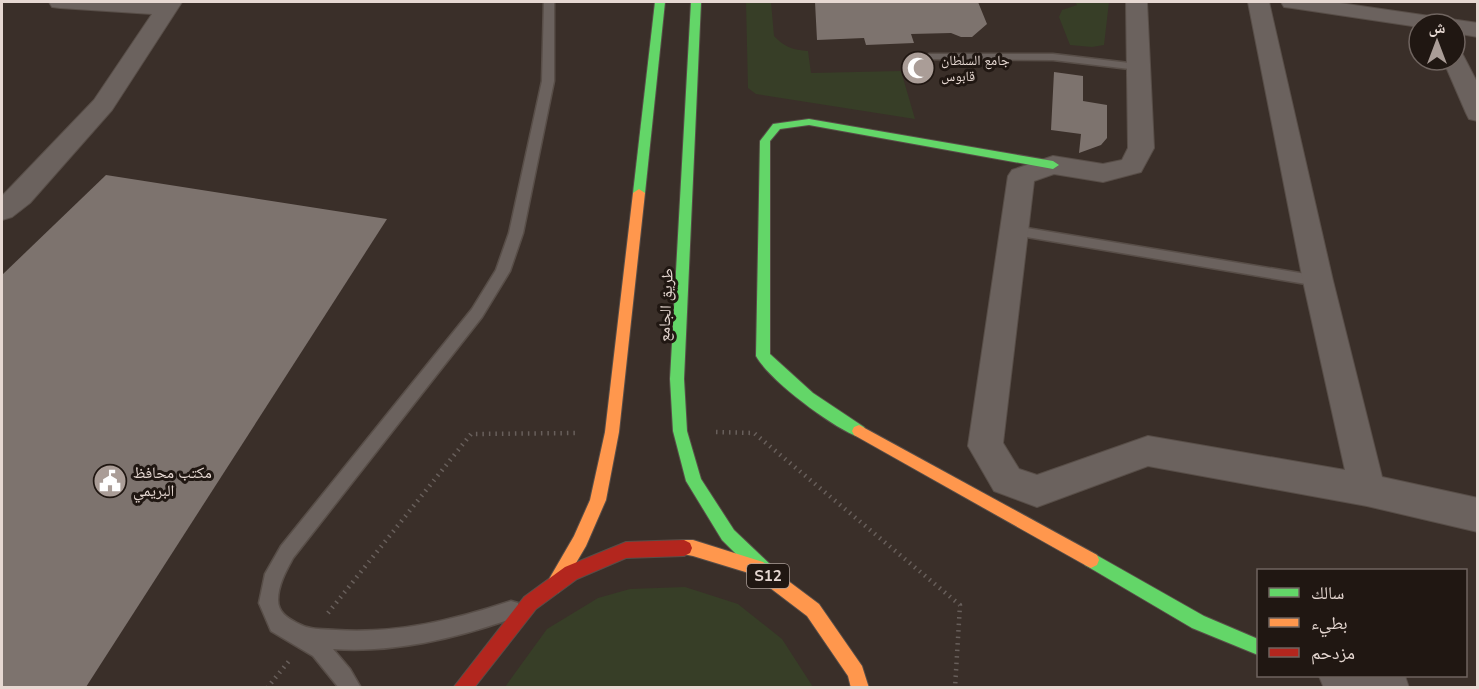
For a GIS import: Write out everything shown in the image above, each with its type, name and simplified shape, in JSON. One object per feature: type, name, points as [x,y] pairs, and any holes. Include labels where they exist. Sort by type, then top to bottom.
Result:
[{"type":"main road","points":[[553,586],[580,541],[598,501],[612,432],[660,2]]},
{"type":"main road","name":"طريق الجامع","points":[[696,2],[677,379],[680,431],[694,481],[722,526],[728,535],[773,580]]},
{"type":"main road","points":[[1053,165],[809,122],[777,126],[765,141],[763,356],[789,383],[833,417],[999,493],[1079,553],[1198,622],[1257,647]]},
{"type":"main road","name":"S12","points":[[462,687],[530,603],[571,573],[626,550],[693,548],[757,568],[813,610],[866,685]]},
{"type":"street","points":[[60,2],[170,5]]},
{"type":"street","points":[[1136,2],[1141,148],[1132,166],[1103,173],[1053,165],[1021,176],[985,446],[999,493],[1037,490],[1149,451],[1367,490],[1478,515]]},
{"type":"street","points":[[1259,2],[1318,281],[1367,490]]},
{"type":"street","points":[[1292,2],[1407,19]]},
{"type":"street","points":[[2,210],[20,196],[103,105],[170,5]]},
{"type":"street","points":[[1460,72],[1478,113]]},
{"type":"street","points":[[1348,677],[1389,687]]},
{"type":"lane","points":[[351,687],[336,664],[308,638],[278,624],[268,603],[274,574],[287,552],[477,313],[502,271],[516,232],[548,81],[549,2]]},
{"type":"lane","points":[[929,57],[1053,57],[1138,67]]},
{"type":"lane","points":[[1014,231],[1318,281]]},
{"type":"lane","points":[[308,638],[363,641],[419,635],[475,623],[530,603]]},
{"type":"green space","points":[[746,2],[771,2],[774,36],[789,47],[808,51],[811,73],[901,71],[915,119],[756,94],[748,88]]},
{"type":"green space","points":[[1075,2],[1109,2],[1104,45],[1092,47],[1070,45],[1059,17],[1062,10],[1077,5]]},
{"type":"green space","points":[[685,587],[738,604],[782,639],[813,687],[505,687],[547,629],[598,598],[630,589]]},
{"type":"building","points":[[815,2],[978,2],[987,24],[972,37],[961,37],[951,33],[911,34],[914,43],[866,45],[864,38],[817,40]]},
{"type":"building","points":[[1054,72],[1083,76],[1083,101],[1107,105],[1107,138],[1101,145],[1079,153],[1081,134],[1051,130]]},
{"type":"building","name":"مكتب محافظ البريمي","points":[[106,175],[387,219],[86,687],[2,687],[2,275]]},
{"type":"traffic: fast","points":[[639,193],[660,2]]},
{"type":"traffic: fast","points":[[696,2],[677,379],[680,431],[694,481],[728,535],[768,574]]},
{"type":"traffic: fast","points":[[859,431],[808,397],[763,356],[765,141],[777,126],[809,122],[1053,165]]},
{"type":"traffic: fast","points":[[1091,560],[1198,622],[1257,647]]},
{"type":"traffic: slow","points":[[553,586],[580,541],[598,500],[612,432],[639,193]]},
{"type":"traffic: slow","points":[[859,431],[1091,560]]},
{"type":"traffic: slow","points":[[684,548],[693,548],[757,568],[813,610],[856,672],[860,688]]},
{"type":"traffic: jam","points":[[462,688],[530,603],[571,573],[626,550],[684,548]]},
{"type":"place","name":"جامع السلطان قابوس","points":[[918,68]]},
{"type":"place","name":"مكتب محافظ البريمي","points":[[110,481]]}]
